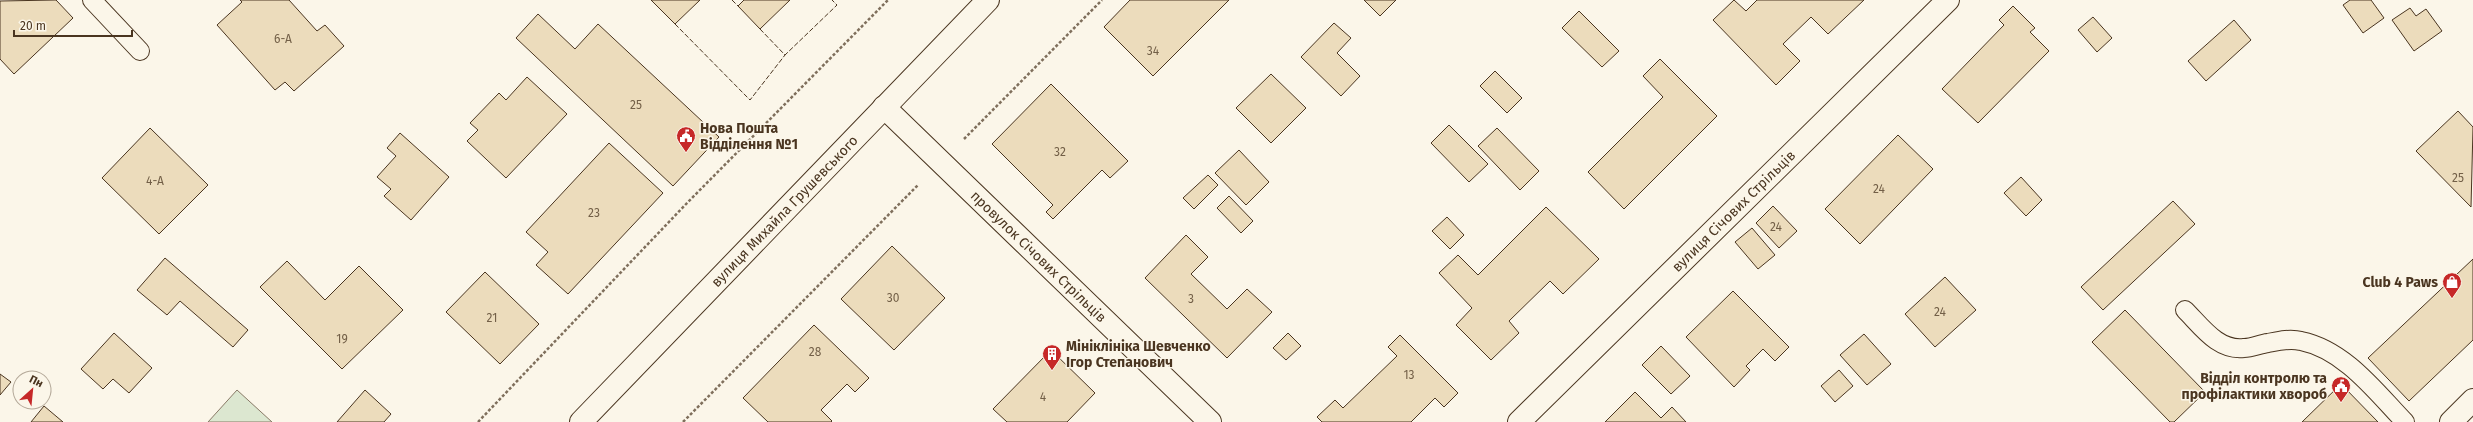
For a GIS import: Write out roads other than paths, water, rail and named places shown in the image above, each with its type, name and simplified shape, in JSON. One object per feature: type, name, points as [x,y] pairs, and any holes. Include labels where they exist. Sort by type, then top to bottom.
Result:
[{"type":"street","name":"вулиця Михайла Грушевського","points":[[581,422],[988,0]]},
{"type":"street","name":"вулиця Січових Стрільців","points":[[1519,422],[1948,0]]},
{"type":"street","name":"провулок Січових Стрільців","points":[[884,107],[1210,422]]},
{"type":"street","points":[[2451,422],[2473,400]]},
{"type":"lane","points":[[92,0],[140,51]]},
{"type":"lane","points":[[2185,310],[2208,334],[2221,344],[2232,348],[2245,348],[2284,340],[2300,341],[2318,347],[2346,363],[2405,422]]},
{"type":"place","name":"Нова Пошта Відділення №1","points":[[686,153]]},
{"type":"place","name":"Club 4 Paws","points":[[2452,299]]},
{"type":"place","name":"Мініклініка Шевченко Ігор Степанович","points":[[1052,371]]},
{"type":"place","name":"Відділ контролю та профілактики хвороб","points":[[2341,403]]}]
